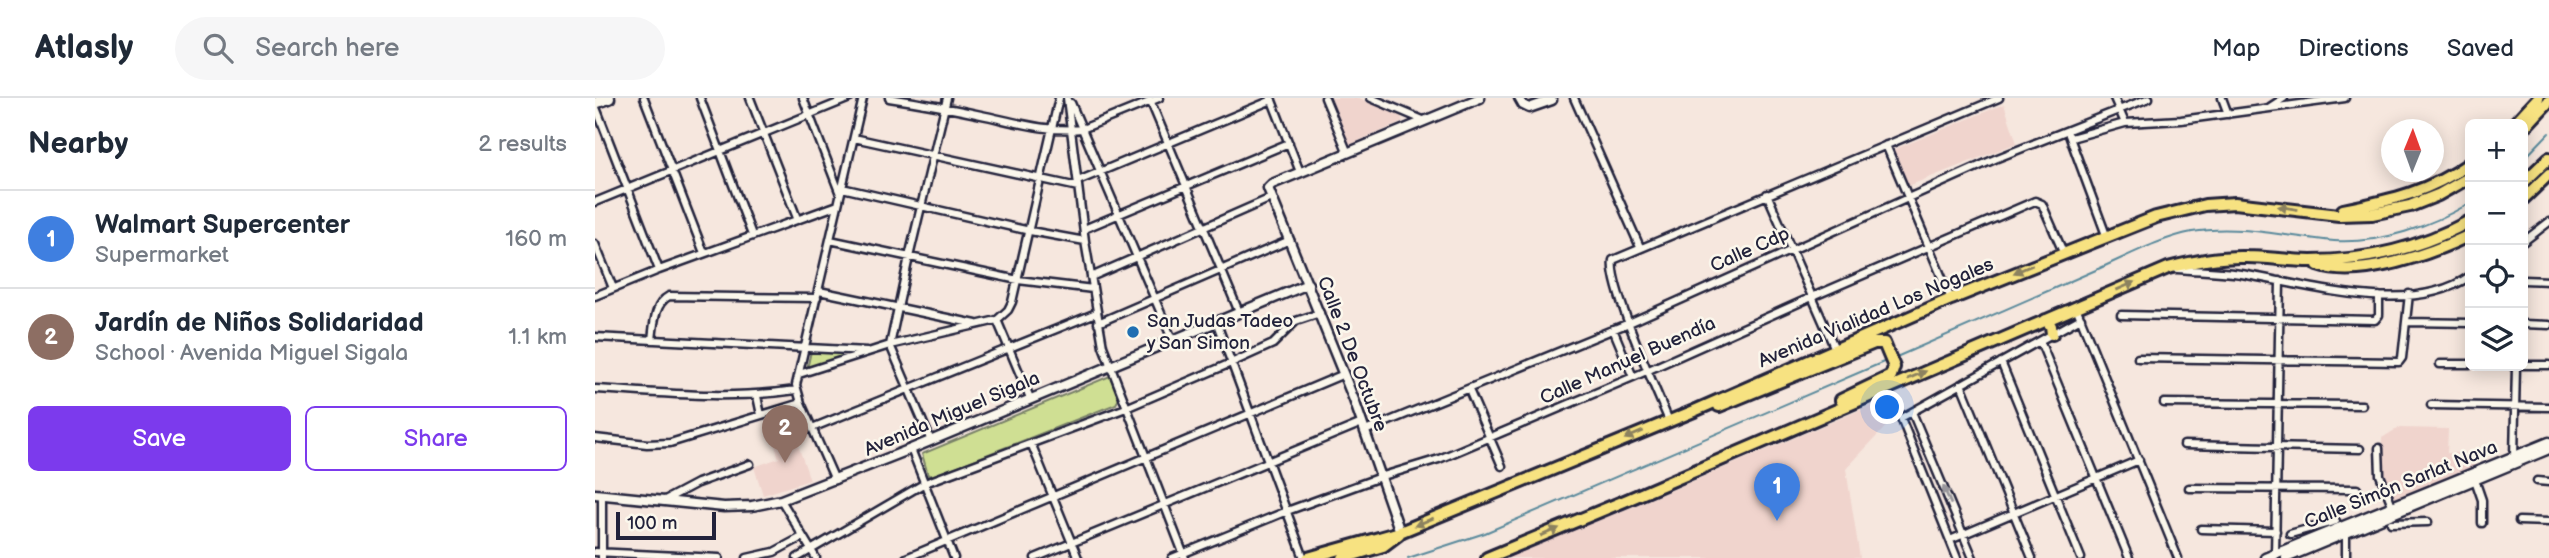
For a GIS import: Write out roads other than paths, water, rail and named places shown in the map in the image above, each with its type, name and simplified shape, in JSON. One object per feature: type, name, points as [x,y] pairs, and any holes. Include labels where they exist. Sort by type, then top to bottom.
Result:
[{"type":"highway","points":[[2519,119],[2539,98]]},
{"type":"highway","points":[[2528,124],[2549,101]]},
{"type":"highway","points":[[2528,178],[2549,158]]},
{"type":"highway","points":[[2323,214],[2405,197],[2446,180],[2465,167]]},
{"type":"highway","points":[[2528,194],[2549,174]]},
{"type":"highway","name":"Avenida Vialidad Los Nogales","points":[[1306,558],[1400,532],[1694,411],[2063,252],[2155,217],[2205,205],[2255,204],[2323,214],[2372,214],[2410,206],[2438,195],[2465,180]]},
{"type":"highway","points":[[1487,558],[2168,268],[2221,257],[2350,260],[2421,244],[2465,223]]},
{"type":"highway","points":[[2309,261],[2321,267],[2375,267],[2420,255],[2465,237]]},
{"type":"highway","points":[[2046,320],[2051,326],[2052,334]]},
{"type":"highway","points":[[1694,411],[1731,403],[1874,344],[1885,345],[1894,367],[1891,376],[1769,431],[1723,458]]},
{"type":"highway","points":[[1343,558],[1383,546],[1395,539],[1400,532]]},
{"type":"main road","points":[[595,104],[609,98]]},
{"type":"street","points":[[644,98],[704,253]]},
{"type":"street","points":[[700,98],[753,235]]},
{"type":"street","points":[[750,98],[797,218]]},
{"type":"street","points":[[803,98],[841,192]]},
{"type":"street","points":[[595,202],[850,98]]},
{"type":"street","points":[[835,480],[796,390],[863,98]]},
{"type":"street","points":[[889,98],[946,107],[1052,130],[1082,129],[1159,98]]},
{"type":"street","points":[[931,441],[890,345],[947,98]]},
{"type":"street","points":[[799,374],[867,351],[997,320],[1009,310],[1030,231],[1059,98]]},
{"type":"street","points":[[1068,98],[1172,339]]},
{"type":"street","points":[[1068,98],[1085,241],[1096,313],[1109,367],[1184,556]]},
{"type":"street","points":[[1325,98],[1347,151]]},
{"type":"street","points":[[1371,98],[1423,120]]},
{"type":"street","points":[[1091,277],[1204,228],[1270,194],[1272,184],[1469,100],[1480,98]]},
{"type":"street","points":[[1520,98],[1523,105],[1529,108],[1554,99]]},
{"type":"street","points":[[1574,98],[1640,247]]},
{"type":"street","points":[[1668,421],[1629,323],[1611,267],[1613,260],[1999,98]]},
{"type":"street","points":[[2114,98],[2125,123]]},
{"type":"street","name":"Calle Cdp","points":[[1035,558],[1268,461],[1469,390],[1629,323],[1907,197],[2149,98]]},
{"type":"street","points":[[2222,98],[2228,114]]},
{"type":"street","points":[[2268,108],[2284,98]]},
{"type":"street","points":[[2071,138],[2125,123],[2228,114],[2342,98]]},
{"type":"street","points":[[854,138],[1042,179],[1078,184],[1101,171],[1272,99],[1300,172]]},
{"type":"street","points":[[1150,100],[1239,312]]},
{"type":"street","points":[[595,104],[659,270]]},
{"type":"street","points":[[2068,130],[2106,235]]},
{"type":"street","points":[[1084,229],[1289,142]]},
{"type":"street","points":[[1886,145],[1951,299]]},
{"type":"street","points":[[841,192],[922,206],[1085,241]]},
{"type":"street","name":"Calle 2 De Octubre","points":[[1270,194],[1344,374],[1383,477],[1400,532]]},
{"type":"street","points":[[1767,194],[1835,349]]},
{"type":"street","name":"Calle Manuel Buendía","points":[[1172,558],[1184,556],[1287,511],[1439,459],[1490,438],[2035,201],[2042,204],[2063,252]]},
{"type":"street","points":[[595,296],[797,218],[838,205]]},
{"type":"street","points":[[2528,239],[2549,224]]},
{"type":"street","points":[[830,240],[1018,280],[1093,289]]},
{"type":"street","points":[[1098,323],[1290,240]]},
{"type":"street","points":[[595,244],[613,289]]},
{"type":"street","points":[[2168,268],[2244,274],[2370,297],[2430,293],[2465,278]]},
{"type":"street","points":[[2528,280],[2549,281]]},
{"type":"street","points":[[2275,556],[2280,281]]},
{"type":"street","name":"Avenida Miguel Sigala","points":[[599,495],[738,507],[781,500],[931,441],[1308,284]]},
{"type":"street","points":[[652,340],[657,309],[661,301],[669,296],[818,294],[978,324]]},
{"type":"street","points":[[2138,358],[2399,362],[2409,294]]},
{"type":"street","points":[[2121,315],[2375,320],[2379,315],[2379,296]]},
{"type":"street","points":[[2076,307],[2178,558]]},
{"type":"street","points":[[812,428],[1096,313]]},
{"type":"street","points":[[797,558],[925,484],[1126,408],[1231,363],[1273,344],[1296,321],[1320,313]]},
{"type":"street","points":[[1957,558],[1901,419],[2081,318]]},
{"type":"street","points":[[997,320],[1030,398]]},
{"type":"street","points":[[1216,321],[1306,558]]},
{"type":"street","points":[[2407,322],[2465,323]]},
{"type":"street","points":[[2528,324],[2549,325]]},
{"type":"street","points":[[1613,329],[1633,377]]},
{"type":"street","points":[[595,337],[867,351]]},
{"type":"street","points":[[2040,341],[2129,558]]},
{"type":"street","points":[[2001,362],[2081,558]]},
{"type":"street","points":[[2440,364],[2465,364]]},
{"type":"street","points":[[2528,365],[2549,365]]},
{"type":"street","points":[[2514,457],[2516,371]]},
{"type":"street","points":[[906,558],[1344,374]]},
{"type":"street","points":[[1961,384],[2032,558]]},
{"type":"street","points":[[595,389],[727,397],[796,390]]},
{"type":"street","points":[[1469,390],[1502,466]]},
{"type":"street","points":[[757,396],[761,415]]},
{"type":"street","points":[[2164,402],[2362,405]]},
{"type":"street","points":[[595,438],[660,444],[801,403]]},
{"type":"street","points":[[2431,405],[2549,407]]},
{"type":"street","points":[[1912,412],[1973,558]]},
{"type":"street","name":"Calle Simón Sarlat Nava","points":[[2265,558],[2275,556],[2325,529],[2346,529],[2414,505],[2549,442]]},
{"type":"street","points":[[1031,443],[1078,558]]},
{"type":"street","points":[[2184,445],[2360,449]]},
{"type":"street","points":[[2379,448],[2380,475],[2392,505]]},
{"type":"street","points":[[911,449],[954,558]]},
{"type":"street","name":"Calle Simón Sarlat Nava","points":[[2286,558],[2392,505],[2549,449]]},
{"type":"street","points":[[1950,540],[2139,460]]},
{"type":"street","points":[[661,502],[697,483],[750,464]]},
{"type":"street","points":[[2474,476],[2482,500],[2481,523]]},
{"type":"street","points":[[2537,481],[2549,482]]},
{"type":"street","points":[[2189,488],[2357,489]]},
{"type":"street","points":[[599,495],[600,554],[719,558]]},
{"type":"street","points":[[781,500],[816,558]]},
{"type":"street","points":[[2414,505],[2417,522]]},
{"type":"street","points":[[2290,534],[2325,529],[2336,521]]},
{"type":"street","points":[[2391,523],[2428,522]]},
{"type":"street","points":[[2519,522],[2549,522]]},
{"type":"street","points":[[2200,529],[2276,531]]},
{"type":"street","points":[[2346,529],[2346,558]]},
{"type":"street","points":[[747,558],[774,552],[802,537]]},
{"type":"waterway","points":[[2528,155],[2549,133]]},
{"type":"waterway","points":[[1894,358],[2179,235],[2228,229],[2334,241],[2370,240],[2422,226],[2465,206]]},
{"type":"waterway","points":[[1408,558],[1485,533],[1886,361]]},
{"type":"place","name":"San Judas Tadeo y San Simon","points":[[1133,332]]},
{"type":"place","name":"Jardín de Niños Solidaridad","points":[[785,463]]},
{"type":"place","name":"Walmart Supercenter","points":[[1777,521]]}]
